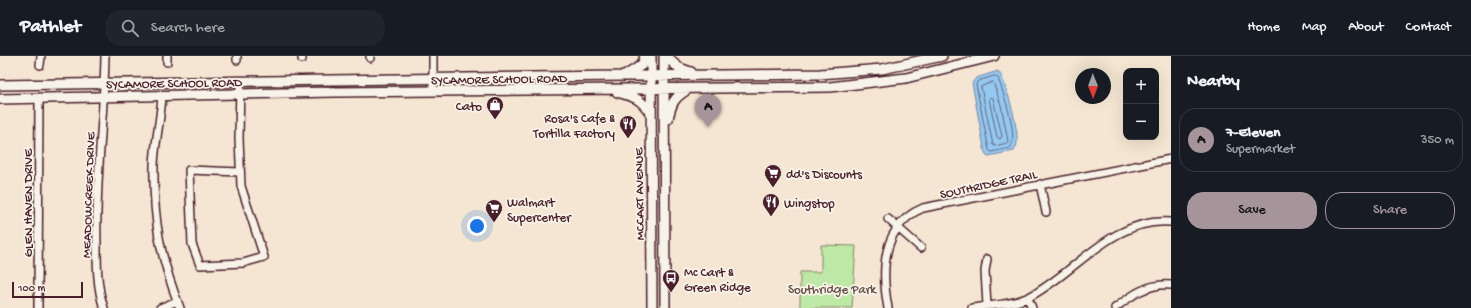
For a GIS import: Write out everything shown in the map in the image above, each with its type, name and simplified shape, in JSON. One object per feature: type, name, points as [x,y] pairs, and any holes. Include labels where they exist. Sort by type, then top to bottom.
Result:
[{"type":"main road","points":[[624,76],[642,65],[645,56]]},
{"type":"main road","name":"MCCART AVENUE","points":[[651,56],[652,308]]},
{"type":"main road","name":"MCCART AVENUE","points":[[664,56],[666,232],[665,308]]},
{"type":"main road","points":[[668,56],[682,70],[706,75]]},
{"type":"main road","name":"SYCAMORE SCHOOL ROAD","points":[[0,85],[840,73],[903,65],[942,56]]},
{"type":"main road","name":"SYCAMORE SCHOOL ROAD","points":[[0,98],[849,86],[906,78],[994,56]]},
{"type":"main road","points":[[903,65],[906,78]]},
{"type":"main road","points":[[768,75],[768,88]]},
{"type":"main road","points":[[531,77],[531,91]]},
{"type":"main road","points":[[350,79],[350,92]]},
{"type":"main road","points":[[608,89],[635,96],[644,104],[651,114]]},
{"type":"main road","points":[[664,132],[672,102],[678,95],[688,89]]},
{"type":"main road","points":[[651,206],[657,214],[659,227],[666,232]]},
{"type":"main road","points":[[652,231],[656,231],[658,234],[661,248],[666,254]]},
{"type":"street","points":[[40,65],[41,56]]},
{"type":"street","name":"MEADOWCREEK DRIVE","points":[[104,308],[97,269],[96,232],[98,154],[105,97],[105,56]]},
{"type":"street","points":[[433,56],[433,92]]},
{"type":"street","points":[[240,81],[240,172],[247,207],[264,257],[242,263],[200,265],[192,244],[189,170],[240,172]]},
{"type":"street","points":[[160,308],[179,305],[162,257],[156,228],[154,165],[162,95]]},
{"type":"street","name":"GLEN HAVEN DRIVE","points":[[38,308],[39,98]]},
{"type":"street","name":"SOUTHRIDGE TRAIL","points":[[888,308],[885,289],[888,249],[892,234],[910,214],[923,208],[1171,159]]},
{"type":"street","points":[[1040,184],[1046,212]]},
{"type":"street","points":[[888,219],[921,248]]},
{"type":"street","points":[[972,308],[1028,298],[1048,285],[1094,250],[1123,232],[1154,223],[1171,222]]},
{"type":"street","points":[[987,259],[985,271],[987,306]]},
{"type":"street","points":[[1115,308],[1142,290],[1160,285],[1171,285]]},
{"type":"street","points":[[1028,298],[1032,308]]},
{"type":"green space","name":"Southridge Park","points":[[821,245],[856,246],[852,308],[800,308],[800,272],[821,272]]},
{"type":"water","points":[[998,71],[1005,84],[1011,106],[1016,128],[1017,144],[1014,151],[988,156],[985,153],[972,83],[976,78]]},
{"type":"place","name":"Cato","points":[[495,120]]},
{"type":"place","name":"7-Eleven","points":[[708,127]]},
{"type":"place","name":"Rosa's Cafe & Tortilla Factory","points":[[628,139]]},
{"type":"place","name":"dd's Discounts","points":[[773,188]]},
{"type":"place","name":"Wingstop","points":[[771,217]]},
{"type":"place","name":"Walmart Supercenter","points":[[494,223]]},
{"type":"place","name":"Mc Cart & Green Ridge","points":[[671,293]]}]
